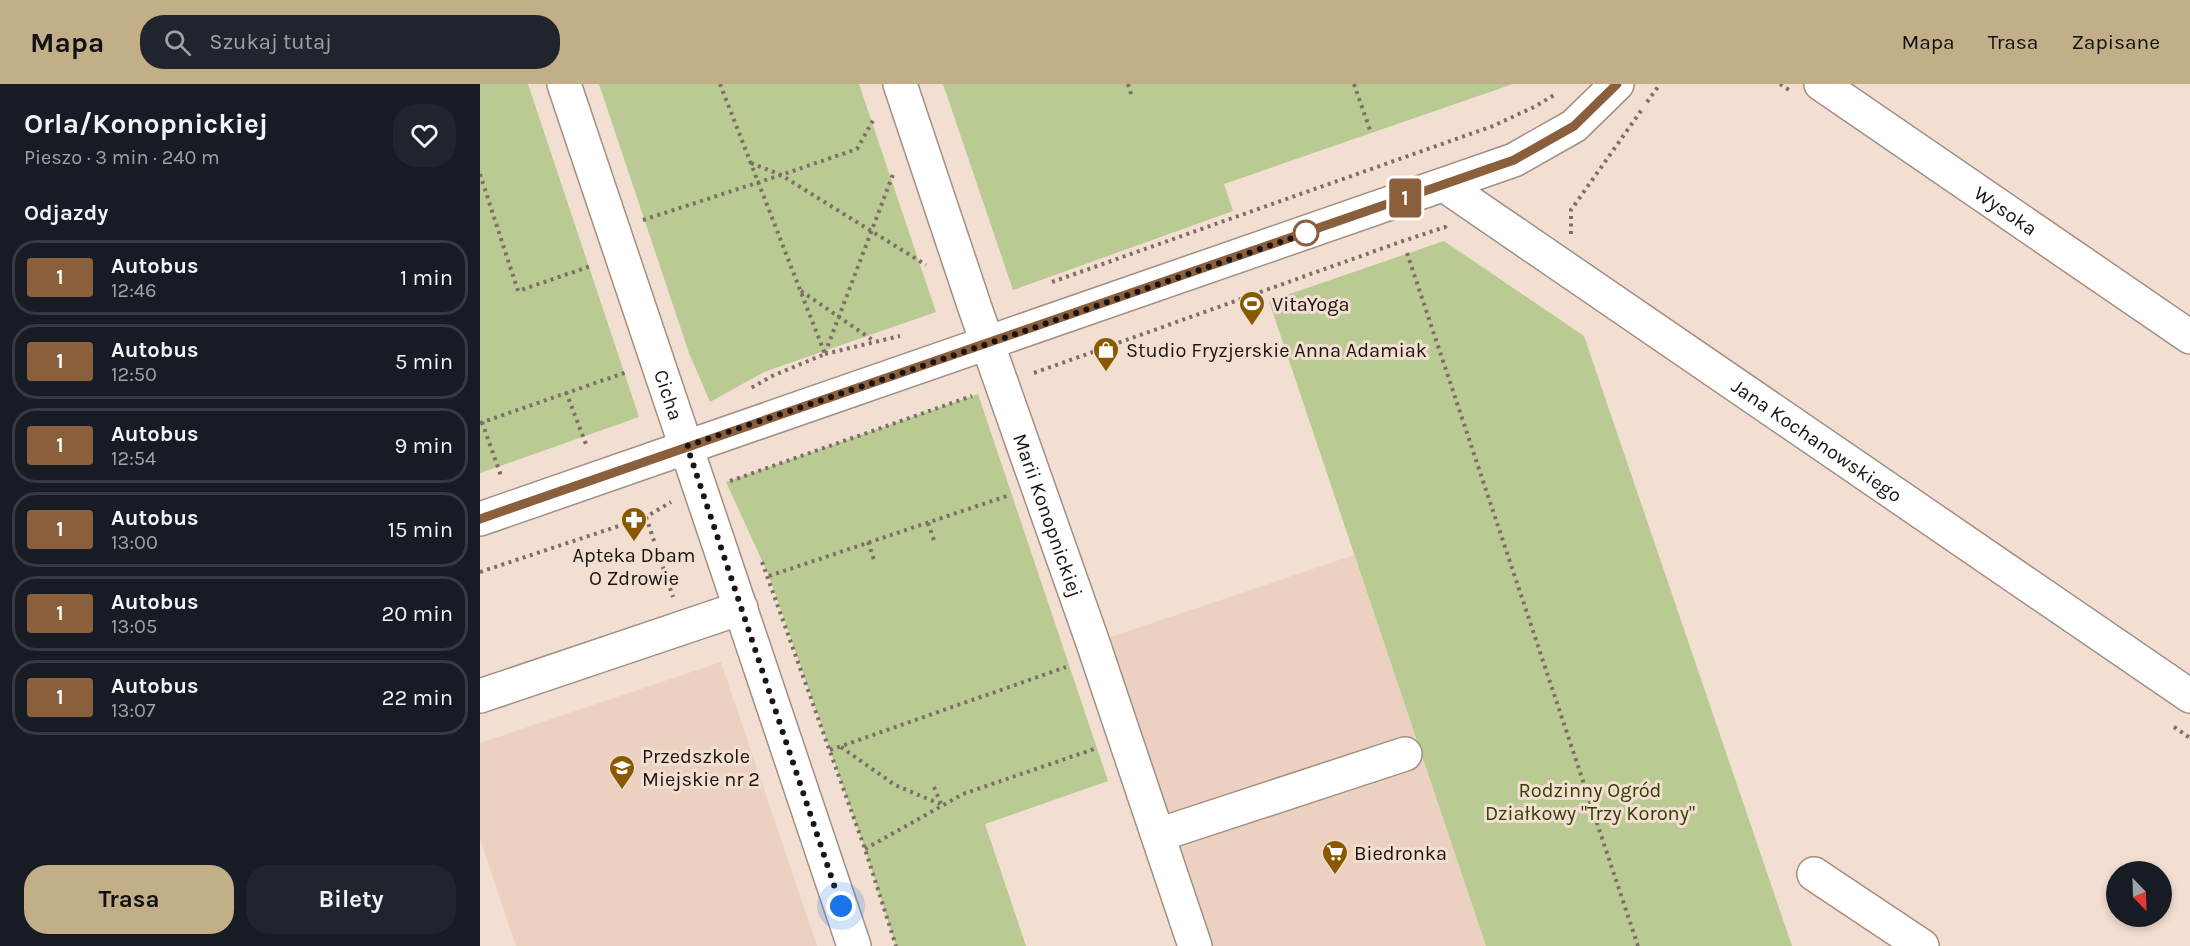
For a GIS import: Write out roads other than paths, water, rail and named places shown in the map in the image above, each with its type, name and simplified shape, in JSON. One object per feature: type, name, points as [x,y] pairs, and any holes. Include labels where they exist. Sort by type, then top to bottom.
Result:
[{"type":"street","name":"Cicha","points":[[564,84],[854,946]]},
{"type":"street","name":"Marii Konopnickiej","points":[[900,84],[987,344],[1093,643],[1195,946]]},
{"type":"street","points":[[480,519],[1514,160],[1574,126],[1617,84]]},
{"type":"street","name":"Wysoka","points":[[1821,84],[2190,337]]},
{"type":"street","name":"Jana Kochanowskiego","points":[[1444,185],[2190,696]]},
{"type":"street","points":[[480,696],[741,608]]},
{"type":"street","points":[[1158,835],[1405,754]]},
{"type":"street","points":[[1814,874],[1922,946]]},
{"type":"place","name":"VitaYoga","points":[[1252,327]]},
{"type":"place","name":"Studio Fryzjerskie Anna Adamiak","points":[[1106,373]]},
{"type":"place","name":"Apteka Dbam O Zdrowie","points":[[634,543]]},
{"type":"place","name":"Przedszkole Miejskie nr 2","points":[[622,791]]},
{"type":"place","name":"Biedronka","points":[[1335,876]]},
{"type":"park label","name":"Rodzinny Ogród Działkowy \"Trzy Korony\"","points":[[1590,802]]}]
